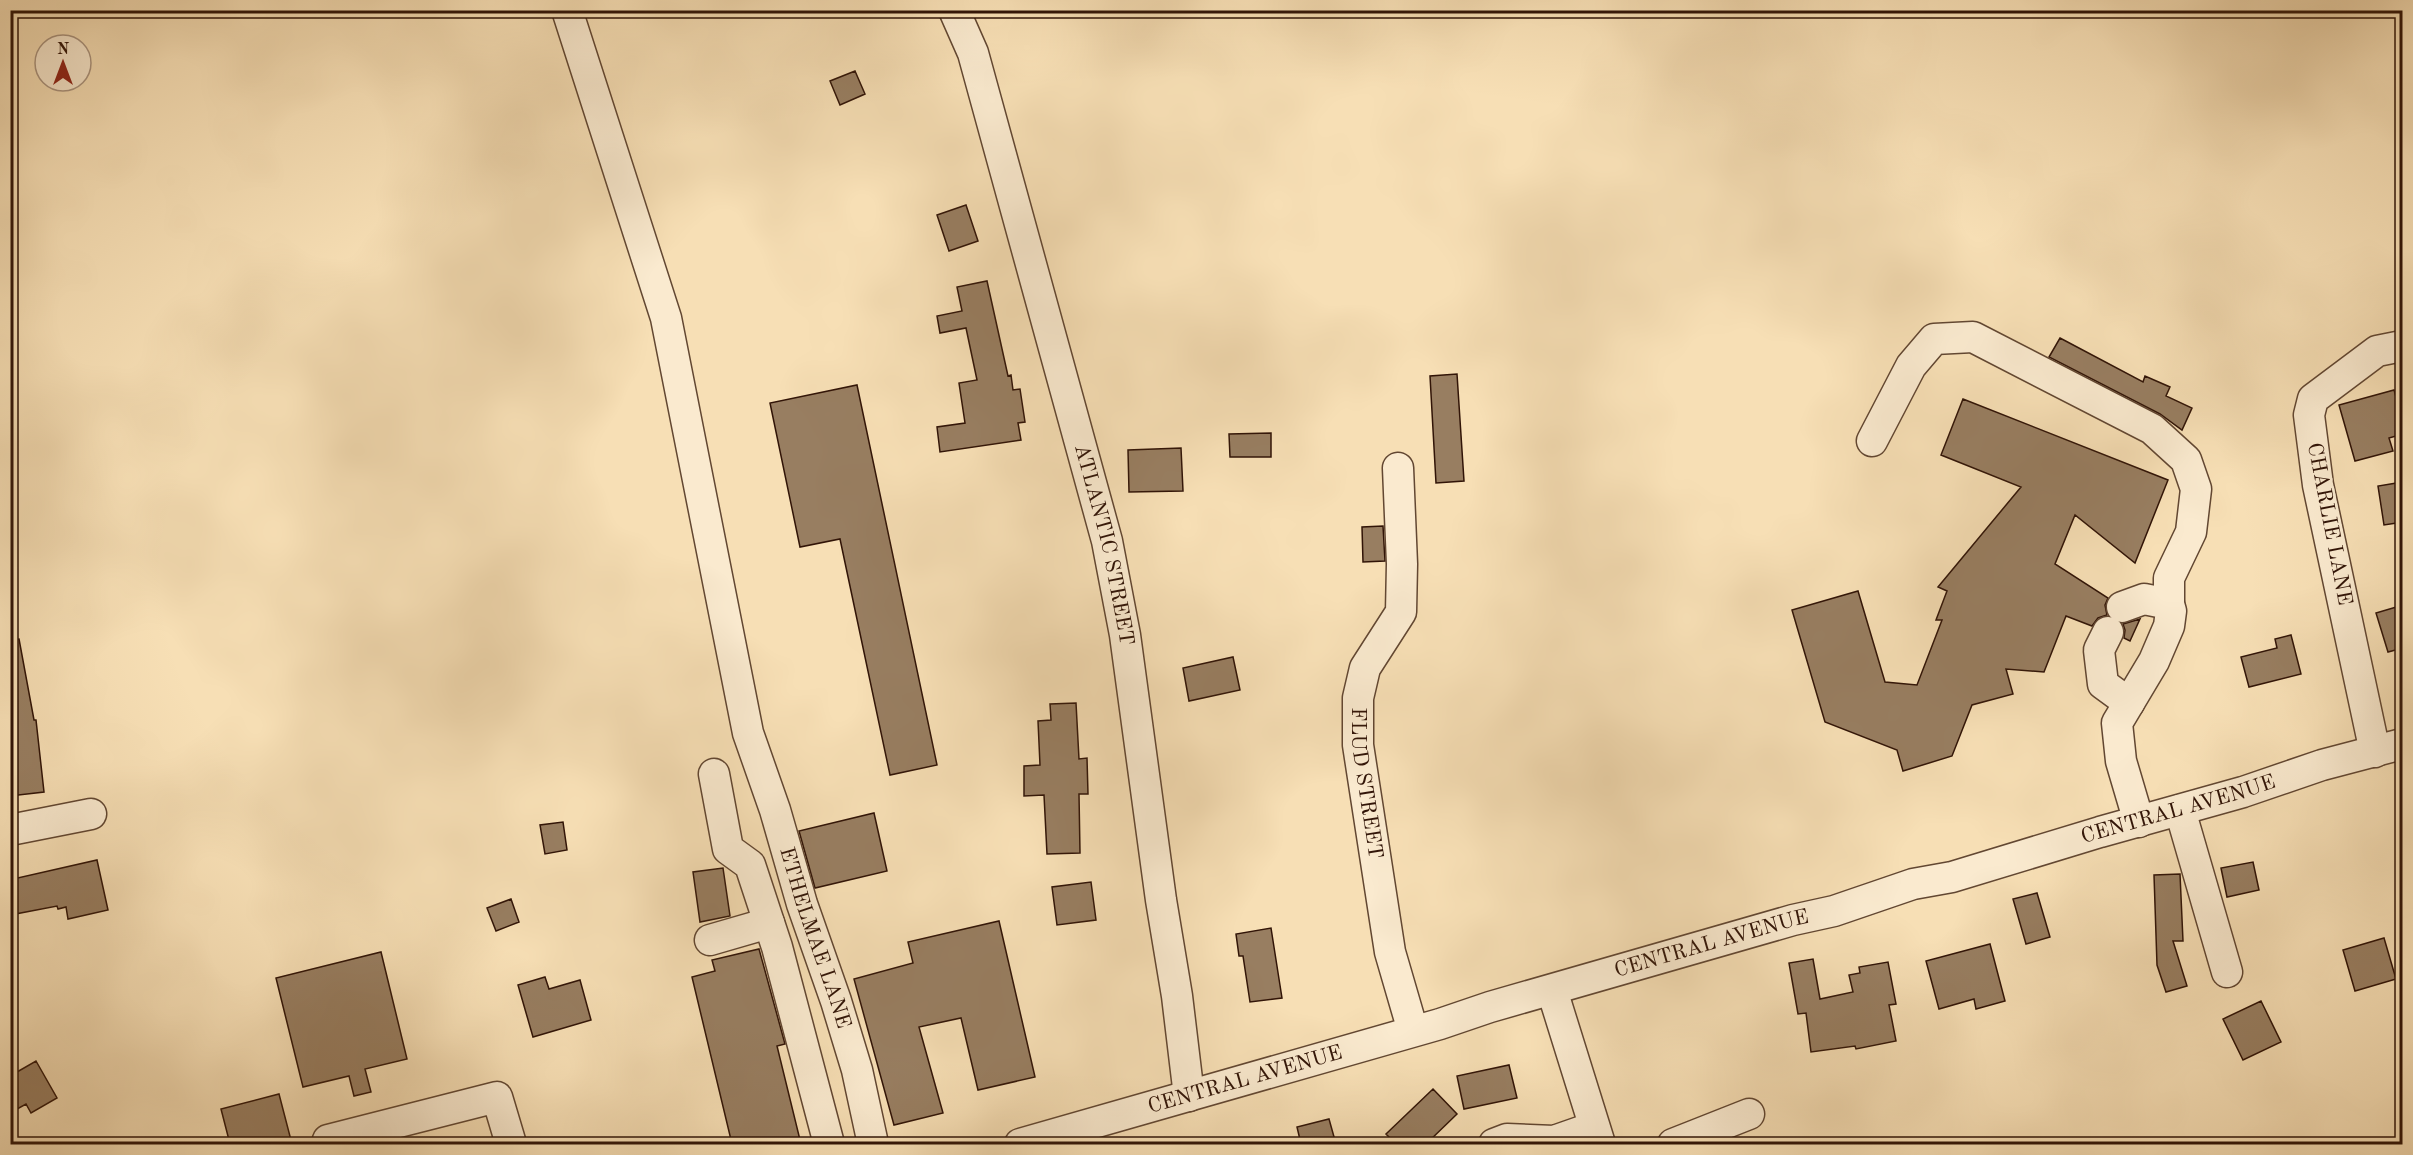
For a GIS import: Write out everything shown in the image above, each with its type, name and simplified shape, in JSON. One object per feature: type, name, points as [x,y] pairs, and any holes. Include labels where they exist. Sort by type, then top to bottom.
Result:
[{"type":"street","name":"ETHELMAE LANE","points":[[567,10],[666,318],[748,733],[768,788],[798,883],[802,904],[857,1070],[873,1144]]},
{"type":"street","name":"ATLANTIC STREET","points":[[954,10],[973,53],[1107,542],[1125,635],[1161,900],[1177,996],[1189,1096]]},
{"type":"street","points":[[1872,441],[1911,366],[1934,339],[1973,337],[2152,429],[2186,460],[2196,489],[2192,532],[2169,578],[2171,611],[2169,626],[2154,661],[2117,723],[2121,761],[2139,822]]},
{"type":"street","name":"CHARLIE LANE","points":[[2389,748],[2318,485],[2309,415],[2313,399],[2377,351],[2403,346]]},
{"type":"street","name":"FLUD STREET","points":[[1398,468],[1402,564],[1401,612],[1365,668],[1358,698],[1358,745],[1390,952],[1413,1031]]},
{"type":"street","points":[[2129,703],[2103,684],[2099,650],[2115,620],[2144,599],[2169,604]]},
{"type":"street","name":"CENTRAL AVENUE","points":[[1020,1144],[1793,920],[1834,911],[1913,884],[1952,877],[2281,780],[2322,765],[2389,748]]},
{"type":"street","points":[[714,774],[728,849],[750,865],[769,923],[829,1144]]},
{"type":"street","points":[[2180,810],[2227,972]]},
{"type":"street","points":[[10,830],[91,814]]},
{"type":"street","points":[[710,940],[769,923]]},
{"type":"street","points":[[1494,1144],[1508,1140],[1554,1141],[1597,1136],[1552,990]]},
{"type":"street","points":[[329,1144],[328,1140],[497,1097],[511,1144]]},
{"type":"street","points":[[1673,1144],[1749,1114]]},
{"type":"building","points":[[855,71],[865,94],[840,105],[830,81]]},
{"type":"building","points":[[966,205],[978,241],[949,251],[937,215]]},
{"type":"building","points":[[987,281],[1008,376],[1011,375],[1013,390],[1020,389],[1025,422],[1018,423],[1021,440],[940,452],[937,427],[965,423],[959,383],[977,380],[966,328],[940,333],[937,316],[962,311],[957,287]]},
{"type":"building","points":[[2060,338],[2143,382],[2145,376],[2170,387],[2166,396],[2192,408],[2182,430],[2160,414],[2049,357]]},
{"type":"building","points":[[1457,374],[1464,481],[1436,483],[1430,376]]},
{"type":"building","points":[[857,385],[937,765],[890,775],[840,539],[800,547],[770,403]]},
{"type":"building","points":[[2394,390],[2403,422],[2403,434],[2389,438],[2393,451],[2355,461],[2339,405]]},
{"type":"building","points":[[1963,399],[2168,480],[2135,563],[2075,515],[2055,564],[2108,598],[2105,605],[2107,615],[2098,618],[2092,626],[2066,616],[2044,672],[2006,669],[2013,694],[1972,705],[1952,756],[1903,771],[1897,750],[1825,722],[1792,610],[1858,591],[1885,682],[1917,685],[1942,620],[1936,620],[1947,591],[1938,587],[2021,487],[1941,455]]},
{"type":"building","points":[[1271,433],[1271,457],[1230,457],[1229,434]]},
{"type":"building","points":[[1181,448],[1183,491],[1129,492],[1128,450]]},
{"type":"building","points":[[2403,482],[2403,522],[2384,525],[2378,486]]},
{"type":"building","points":[[1383,526],[1385,561],[1363,562],[1362,527]]},
{"type":"building","points":[[2403,605],[2403,648],[2388,652],[2376,613]]},
{"type":"building","points":[[2140,619],[2130,641],[2124,638],[2123,624]]},
{"type":"building","points":[[2291,635],[2301,674],[2249,687],[2241,657],[2277,648],[2275,639]]},
{"type":"building","points":[[19,639],[34,720],[36,720],[44,792],[10,796],[10,640]]},
{"type":"building","points":[[1233,657],[1240,690],[1189,701],[1183,668]]},
{"type":"building","points":[[1076,703],[1079,759],[1087,758],[1088,794],[1079,794],[1080,853],[1047,854],[1044,795],[1024,796],[1024,766],[1040,765],[1038,721],[1051,720],[1050,704]]},
{"type":"building","points":[[874,813],[887,871],[815,888],[799,831]]},
{"type":"building","points":[[563,822],[567,850],[545,854],[540,825]]},
{"type":"building","points":[[97,860],[108,910],[68,919],[66,907],[58,909],[57,906],[10,915],[10,889],[14,888],[13,879]]},
{"type":"building","points":[[2253,862],[2259,890],[2227,897],[2221,868]]},
{"type":"building","points":[[723,868],[730,916],[700,922],[693,872]]},
{"type":"building","points":[[2180,874],[2183,941],[2173,941],[2187,986],[2166,992],[2157,965],[2154,875]]},
{"type":"building","points":[[1091,882],[1096,920],[1057,925],[1052,887]]},
{"type":"building","points":[[2037,893],[2050,937],[2026,944],[2013,899]]},
{"type":"building","points":[[511,899],[519,922],[496,931],[487,908]]},
{"type":"building","points":[[999,921],[1035,1077],[978,1090],[961,1018],[919,1027],[943,1113],[894,1125],[854,979],[913,963],[908,942]]},
{"type":"building","points":[[1271,928],[1282,998],[1250,1002],[1243,956],[1239,956],[1236,934]]},
{"type":"building","points":[[2384,938],[2396,979],[2355,991],[2343,950]]},
{"type":"building","points":[[1990,944],[2005,1001],[1976,1009],[1974,999],[1939,1009],[1926,961]]},
{"type":"building","points":[[759,949],[785,1044],[777,1046],[801,1144],[732,1144],[692,977],[715,971],[712,960]]},
{"type":"building","points":[[381,952],[407,1059],[365,1069],[371,1092],[354,1096],[349,1076],[303,1087],[276,978]]},
{"type":"building","points":[[1813,959],[1820,999],[1853,992],[1849,975],[1860,973],[1859,967],[1888,962],[1896,1004],[1889,1005],[1896,1041],[1856,1049],[1855,1046],[1811,1052],[1806,1013],[1798,1014],[1789,963]]},
{"type":"building","points":[[545,977],[549,989],[580,980],[591,1020],[533,1037],[518,985]]},
{"type":"building","points":[[2261,1001],[2281,1042],[2243,1060],[2223,1019]]},
{"type":"building","points":[[36,1061],[57,1098],[31,1113],[26,1104],[10,1113],[10,1076]]},
{"type":"building","points":[[1509,1065],[1517,1098],[1464,1109],[1457,1076]]},
{"type":"building","points":[[1433,1089],[1457,1114],[1426,1144],[1396,1144],[1386,1134]]},
{"type":"building","points":[[279,1094],[292,1144],[230,1144],[221,1109]]},
{"type":"building","points":[[1329,1119],[1336,1144],[1301,1144],[1297,1127]]}]
